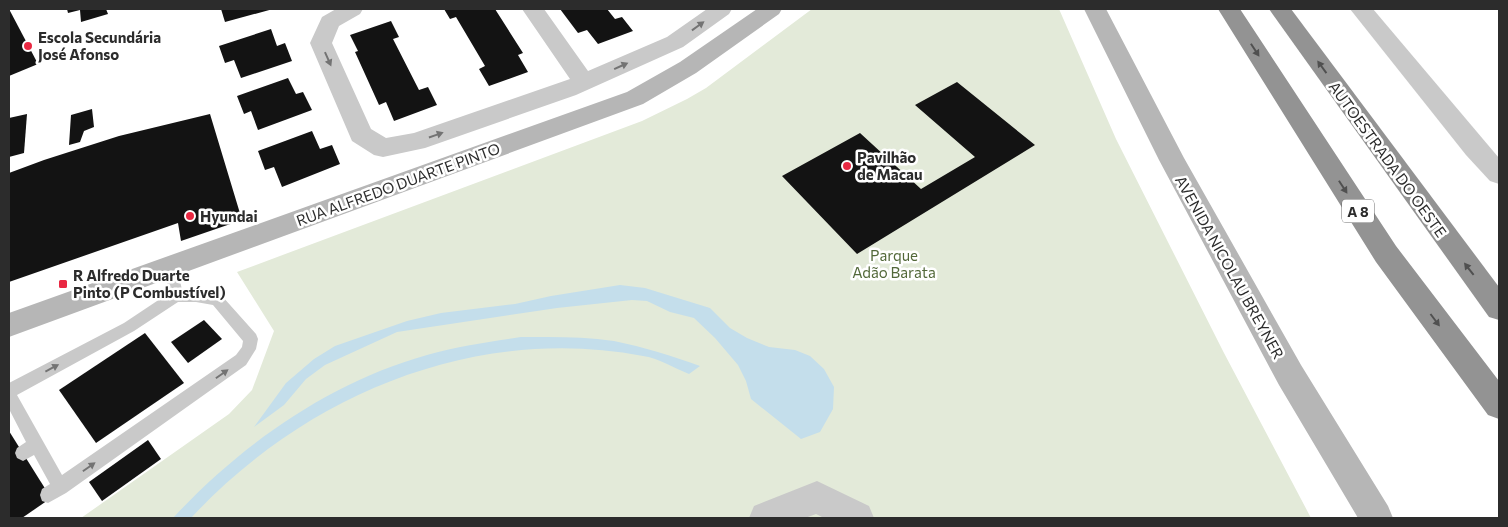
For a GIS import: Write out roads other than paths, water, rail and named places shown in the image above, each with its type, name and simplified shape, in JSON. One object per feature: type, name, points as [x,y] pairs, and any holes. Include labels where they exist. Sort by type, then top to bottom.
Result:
[{"type":"highway","name":"A 8","points":[[1229,9],[1386,254],[1499,405]]},
{"type":"highway","name":"AUTOESTRADA DO OESTE","points":[[1280,9],[1458,255],[1499,308]]},
{"type":"street","points":[[352,9],[330,22],[321,43],[361,135],[383,148],[416,142],[584,82],[675,42],[721,9]]},
{"type":"street","points":[[533,9],[584,82]]},
{"type":"street","name":"RUA ALFREDO DUARTE PINTO","points":[[9,326],[635,98],[689,68],[770,9]]},
{"type":"street","name":"AVENIDA NICOLAU BREYNER","points":[[1096,9],[1172,160],[1285,366],[1376,518]]},
{"type":"street","points":[[1361,9],[1474,148],[1499,174]]},
{"type":"street","points":[[766,518],[817,497],[857,518]]},
{"type":"lane","points":[[171,266],[176,296]]},
{"type":"lane","points":[[9,391],[129,327],[176,296],[196,296],[218,300],[250,339],[249,349],[241,360],[54,491],[36,444],[9,395]]},
{"type":"lane","points":[[23,453],[36,444]]},
{"type":"water","points":[[620,285],[645,288],[710,308],[730,328],[747,338],[769,347],[795,350],[810,356],[824,369],[834,387],[833,409],[820,432],[801,439],[751,399],[746,381],[738,365],[715,338],[694,318],[670,312],[647,301],[632,300],[557,308],[397,332],[325,365],[306,379],[284,405],[254,427],[286,383],[314,359],[335,346],[407,321],[441,313],[515,304]]},
{"type":"water","points":[[521,337],[602,339],[658,352],[700,366],[689,374],[649,357],[580,349],[518,351],[456,361],[397,379],[340,404],[286,436],[236,474],[191,518],[173,518],[199,491],[257,441],[322,399],[391,367],[427,355]]},
{"type":"place","name":"Escola Secundária José Afonso","points":[[28,46]]},
{"type":"place","name":"Pavilhão de Macau","points":[[847,166]]},
{"type":"place","name":"Hyundai","points":[[190,216]]},
{"type":"place","name":"R Alfredo Duarte Pinto (P Combustível)","points":[[63,284]]},
{"type":"park label","name":"Parque Adão Barata","points":[[894,264]]}]
